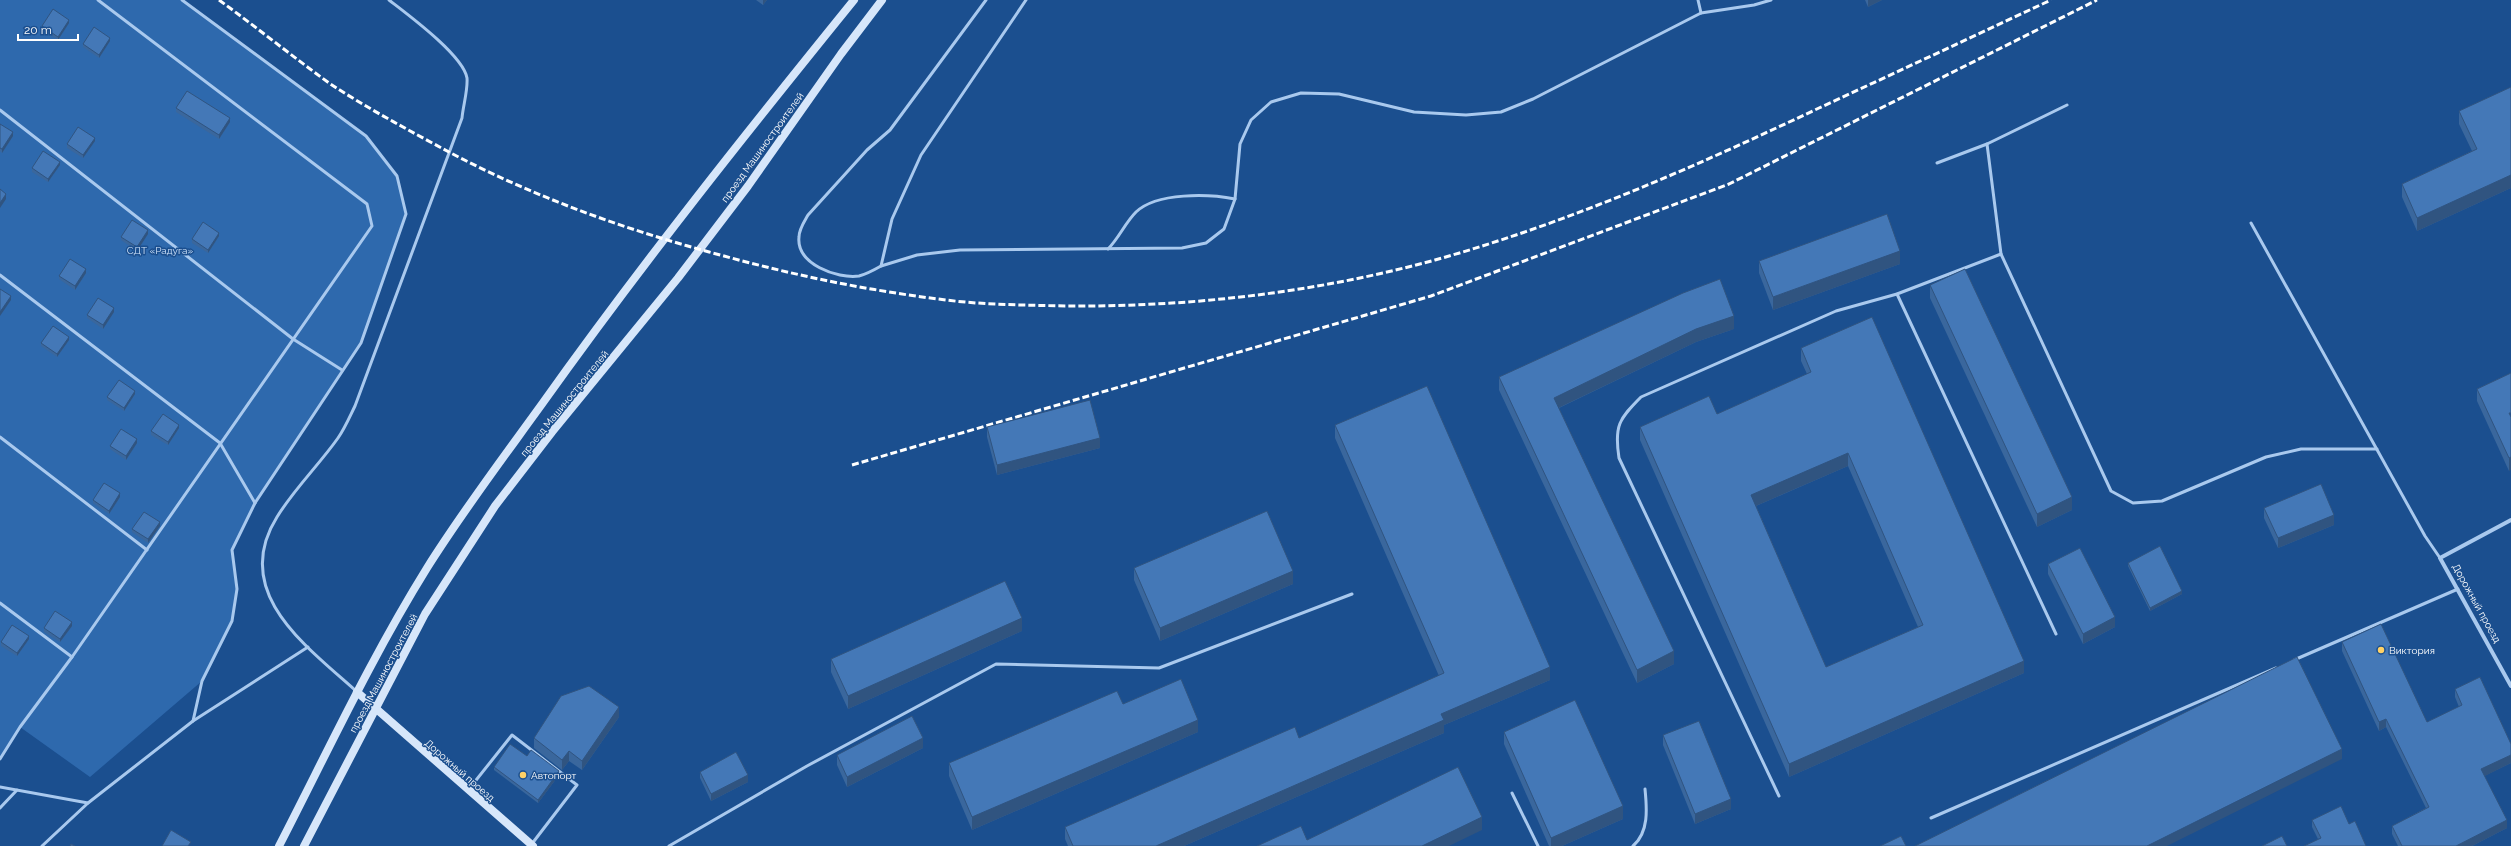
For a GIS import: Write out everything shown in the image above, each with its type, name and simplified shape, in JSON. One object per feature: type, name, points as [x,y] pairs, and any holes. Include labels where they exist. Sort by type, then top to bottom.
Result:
[{"type":"main road","name":"проезд Машиностроителей","points":[[279,846],[389,630],[428,566],[483,484],[690,203],[854,0]]},
{"type":"main road","name":"проезд Машиностроителей","points":[[304,846],[425,614],[495,506],[552,432],[678,278],[748,186],[841,54],[882,0]]},
{"type":"main road","name":"Дорожный проезд","points":[[357,692],[532,845]]},
{"type":"street","name":"Дорожный проезд","points":[[2511,520],[2440,558],[2511,686]]},
{"type":"lane","points":[[0,759],[20,727],[72,657],[372,226],[367,204],[98,0]]},
{"type":"lane","points":[[182,0],[366,136],[397,176],[406,214],[361,343],[255,503],[232,550],[237,589],[232,621],[202,681],[194,721]]},
{"type":"lane","points":[[357,692],[308,647],[271,604],[262,579],[261,554],[266,536],[277,516],[339,436],[355,406],[462,118],[467,78],[463,67],[423,26],[389,0]]},
{"type":"lane","points":[[986,0],[890,130],[867,150],[808,214],[801,227],[800,248],[806,258],[822,269],[843,276],[858,276],[870,273],[881,266],[917,255],[960,250],[1182,248],[1206,243],[1224,229],[1235,199],[1240,144],[1251,120],[1271,102],[1301,94],[1339,94],[1414,112],[1466,115],[1501,112],[1533,99],[1701,13],[1754,5],[1771,0]]},
{"type":"lane","points":[[881,266],[892,219],[921,155],[1026,0]]},
{"type":"lane","points":[[1698,0],[1701,13]]},
{"type":"lane","points":[[1938,163],[1987,144],[2067,105]]},
{"type":"lane","points":[[0,110],[293,339],[342,370]]},
{"type":"lane","points":[[1987,144],[2001,254],[2111,491],[2133,503],[2162,501],[2273,455],[2302,449],[2377,449]]},
{"type":"lane","points":[[1108,249],[1138,211],[1157,202],[1200,194],[1235,199]]},
{"type":"lane","points":[[2251,223],[2425,536],[2440,558]]},
{"type":"lane","points":[[1779,796],[1619,458],[1616,436],[1622,417],[1641,397],[1836,311],[1897,294],[2001,254]]},
{"type":"lane","points":[[0,275],[220,443],[255,503]]},
{"type":"lane","points":[[1897,294],[2056,634]]},
{"type":"lane","points":[[0,437],[147,550]]},
{"type":"lane","points":[[2290,662],[2458,589]]},
{"type":"lane","points":[[669,846],[807,766],[996,664],[1160,668],[1352,594]]},
{"type":"lane","points":[[0,603],[72,657]]},
{"type":"lane","points":[[42,846],[88,804],[194,721],[308,647]]},
{"type":"lane","points":[[1931,818],[2282,665]]},
{"type":"lane","points":[[468,790],[512,735],[577,785],[532,845]]},
{"type":"lane","points":[[0,786],[88,804]]},
{"type":"lane","points":[[1633,846],[1644,829],[1647,810],[1645,789]]},
{"type":"lane","points":[[0,808],[17,790]]},
{"type":"lane","points":[[1512,793],[1538,846]]},
{"type":"green space","name":"СДТ «Радуга»","points":[[0,0],[182,0],[366,136],[397,176],[406,214],[361,343],[255,503],[232,550],[237,589],[232,621],[202,681],[90,777],[20,727],[0,759]]},
{"type":"building","points":[[53,9],[69,20],[58,37],[42,26]]},
{"type":"building","points":[[94,27],[110,38],[99,55],[83,44]]},
{"type":"building","points":[[2511,87],[2511,175],[2417,218],[2402,184],[2477,149],[2459,111]]},
{"type":"building","points":[[187,91],[230,118],[219,135],[176,108]]},
{"type":"building","points":[[0,124],[13,132],[2,149],[0,148]]},
{"type":"building","points":[[78,127],[95,138],[83,155],[67,144]]},
{"type":"building","points":[[43,151],[60,162],[48,179],[32,168]]},
{"type":"building","points":[[0,189],[6,194],[0,203]]},
{"type":"building","points":[[1887,214],[1900,251],[1773,297],[1759,261]]},
{"type":"building","points":[[132,220],[148,230],[137,247],[121,237]]},
{"type":"building","points":[[203,222],[219,233],[208,250],[192,239]]},
{"type":"building","points":[[70,259],[86,269],[75,286],[59,276]]},
{"type":"building","points":[[1965,269],[2072,497],[2037,514],[1930,285]]},
{"type":"building","points":[[1720,279],[1734,316],[1696,329],[1554,398],[1674,651],[1637,670],[1499,377],[1683,293]]},
{"type":"building","points":[[0,289],[11,296],[0,312]]},
{"type":"building","points":[[98,298],[114,308],[103,325],[87,315]]},
{"type":"building","points":[[1872,317],[2024,661],[1789,764],[1640,427],[1709,396],[1717,414],[1811,372],[1801,348]],"holes":[[[1848,453],[1923,625],[1826,667],[1751,495]]]},
{"type":"building","points":[[53,326],[69,337],[57,354],[41,343]]},
{"type":"building","points":[[2511,373],[2511,413],[2509,413],[2511,417],[2511,457],[2509,458],[2477,389]]},
{"type":"building","points":[[119,380],[135,391],[124,408],[107,397]]},
{"type":"building","points":[[1427,386],[1550,667],[1441,714],[1444,720],[1156,846],[1073,846],[1065,827],[1295,727],[1299,738],[1444,673],[1335,425]]},
{"type":"building","points":[[1090,400],[1100,438],[997,465],[987,427]]},
{"type":"building","points":[[163,414],[179,425],[168,442],[151,431]]},
{"type":"building","points":[[121,429],[137,439],[126,456],[110,446]]},
{"type":"building","points":[[104,483],[120,493],[109,511],[93,500]]},
{"type":"building","points":[[2321,484],[2334,515],[2278,538],[2264,508]]},
{"type":"building","points":[[1267,511],[1293,571],[1160,628],[1134,568]]},
{"type":"building","points":[[144,512],[160,522],[148,539],[132,529]]},
{"type":"building","points":[[2160,546],[2182,591],[2150,608],[2128,563]]},
{"type":"building","points":[[2080,548],[2115,617],[2083,634],[2048,564]]},
{"type":"building","points":[[1005,581],[1022,618],[848,696],[831,659]]},
{"type":"building","points":[[55,611],[72,622],[60,639],[44,628]]},
{"type":"building","points":[[2381,624],[2427,722],[2462,705],[2455,689],[2480,677],[2511,744],[2511,755],[2481,769],[2507,820],[2456,846],[2402,846],[2392,826],[2429,807],[2386,719],[2379,722],[2342,642]]},
{"type":"building","points":[[12,625],[29,636],[17,653],[1,642]]},
{"type":"building","points":[[2297,657],[2342,749],[2147,846],[1915,846]]},
{"type":"building","points":[[1181,679],[1198,720],[972,817],[949,763],[1117,691],[1123,704]]},
{"type":"building","points":[[589,686],[619,707],[582,761],[569,751],[562,760],[534,738],[561,696]]},
{"type":"building","points":[[1575,700],[1623,806],[1551,838],[1504,732]]},
{"type":"building","points":[[912,716],[923,738],[847,777],[837,755]]},
{"type":"building","points":[[1699,721],[1731,799],[1695,814],[1663,735]]},
{"type":"building","points":[[510,744],[527,756],[531,750],[559,771],[538,800],[494,767]]},
{"type":"building","points":[[736,752],[748,775],[711,794],[700,772]]},
{"type":"building","points":[[1458,767],[1482,817],[1422,846],[1257,846],[1301,826],[1307,840]]},
{"type":"building","points":[[2341,806],[2349,824],[2355,821],[2366,846],[2304,846],[2321,838],[2312,820]]},
{"type":"building","points":[[171,830],[191,842],[188,846],[162,846]]},
{"type":"building","points":[[1901,836],[1906,846],[1880,846]]},
{"type":"building","points":[[2282,836],[2287,846],[2262,846]]},
{"type":"railway","points":[[219,0],[329,83],[373,110],[482,169],[549,199],[584,212],[653,236],[688,246],[779,270],[834,282],[961,302],[1065,306],[1158,304],[1251,296],[1344,281],[1435,260],[1485,245],[1582,211],[1678,172],[1772,130],[2051,0]]},
{"type":"railway","points":[[852,465],[1431,296],[1729,184],[2097,0]]},
{"type":"place","name":"Виктория","points":[[2381,650]]},
{"type":"place","name":"Автопорт","points":[[523,775]]}]
